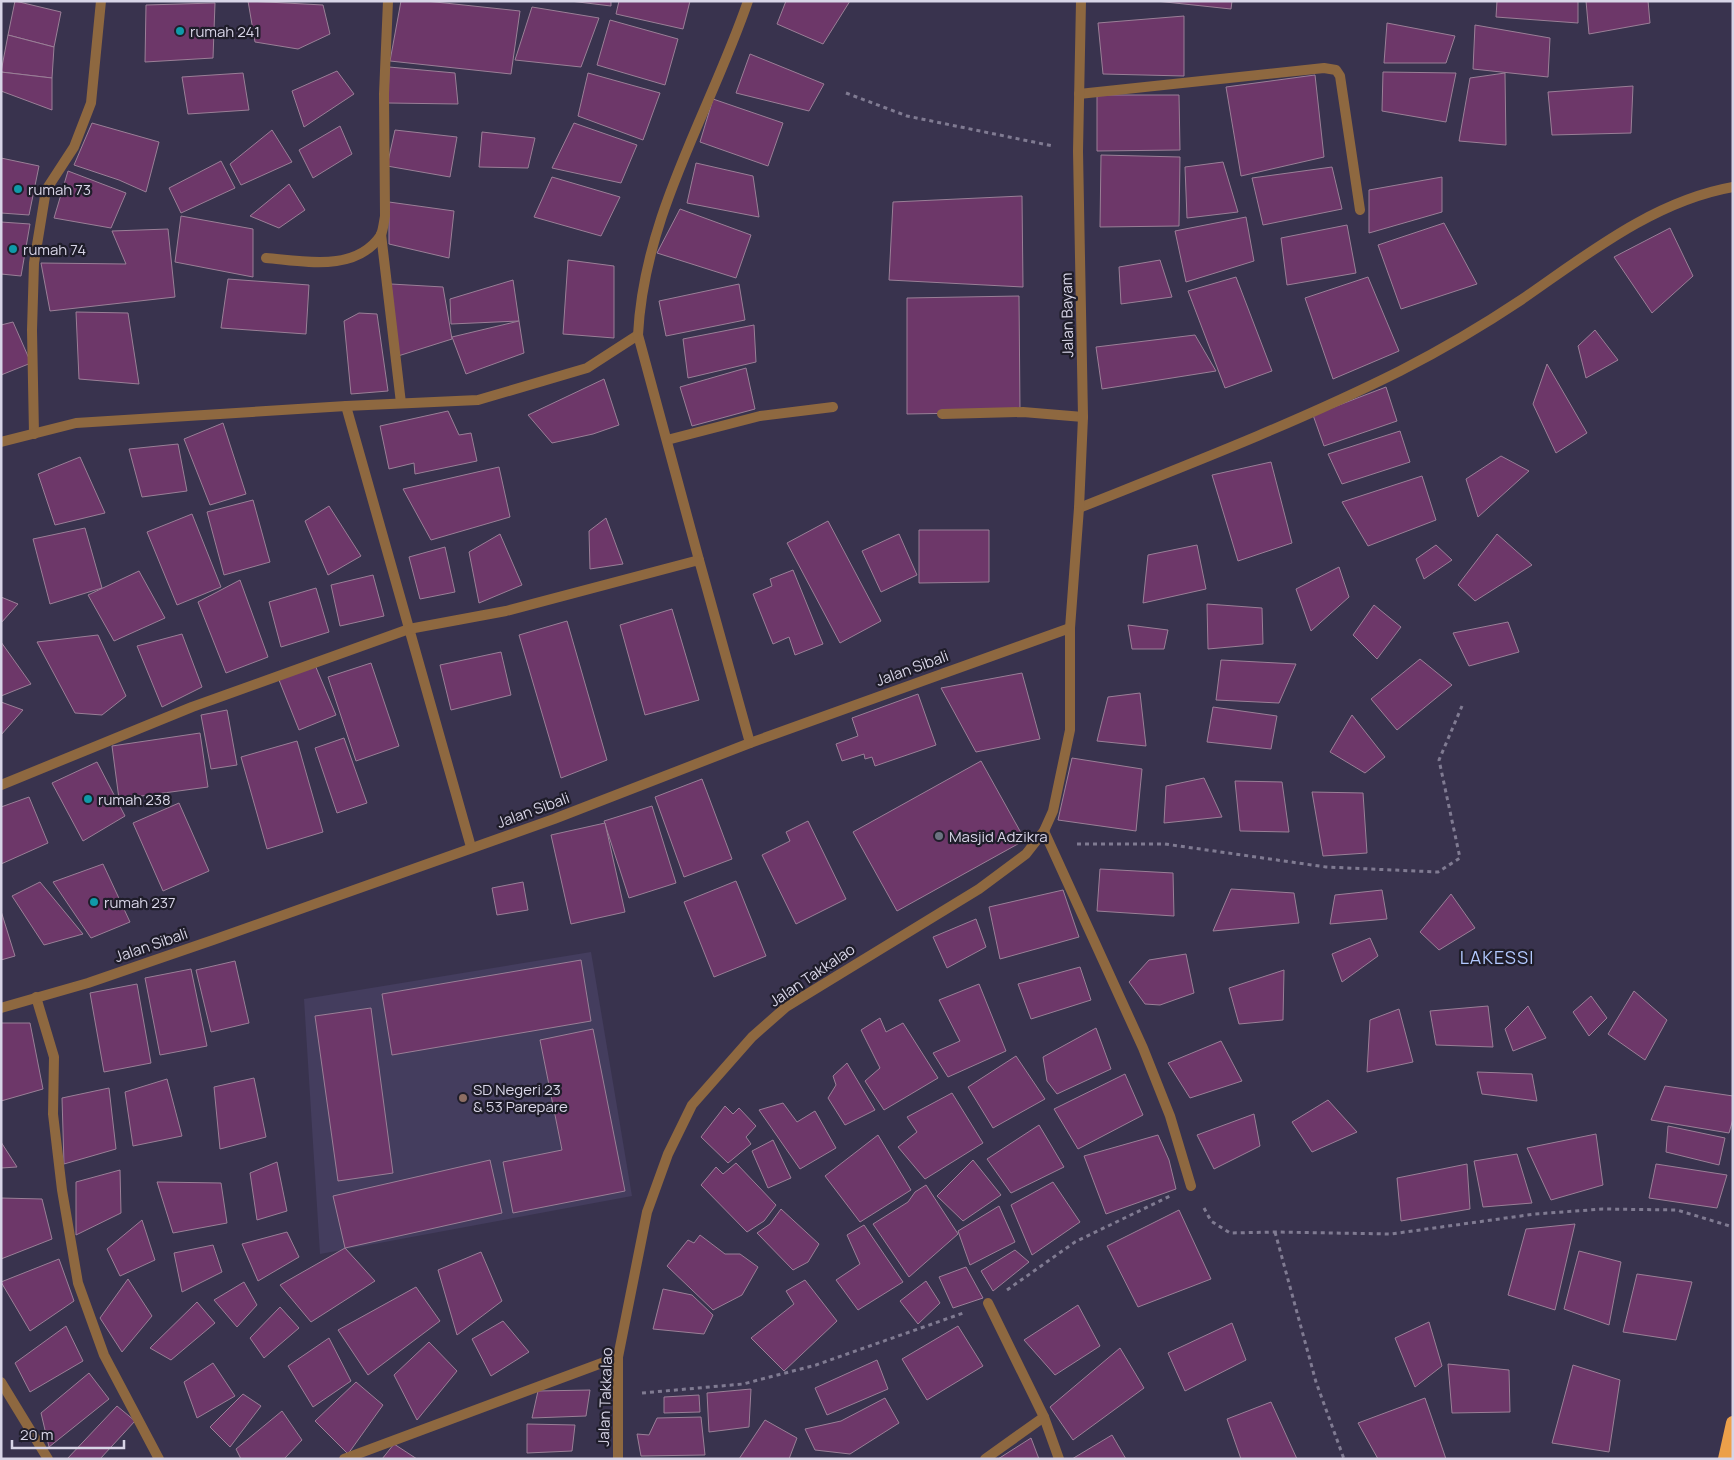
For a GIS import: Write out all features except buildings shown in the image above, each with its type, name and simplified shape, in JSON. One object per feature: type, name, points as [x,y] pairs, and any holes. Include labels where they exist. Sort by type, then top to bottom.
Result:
[{"type":"highway","points":[[1725,1459],[1733,1423]]},
{"type":"street","points":[[34,434],[32,330],[34,264],[46,190],[74,147],[91,104],[101,1]]},
{"type":"street","points":[[388,1],[384,94],[385,216],[381,234],[401,403]]},
{"type":"street","points":[[748,1],[740,24],[686,148],[656,234],[640,302],[638,335],[750,743]]},
{"type":"street","name":"Jalan Bayam","points":[[1070,628],[1079,508],[1083,417],[1078,151],[1081,1]]},
{"type":"street","points":[[1079,94],[1324,68],[1336,70],[1342,84],[1360,210]]},
{"type":"street","points":[[1079,508],[1204,459],[1400,371],[1480,326],[1587,252],[1650,217],[1706,192],[1733,187]]},
{"type":"street","points":[[266,258],[323,263],[346,260],[366,249],[381,234]]},
{"type":"street","points":[[1,442],[76,423],[346,406],[478,400],[587,368],[638,335]]},
{"type":"street","points":[[346,406],[471,848]]},
{"type":"street","points":[[667,440],[760,416],[833,407]]},
{"type":"street","points":[[942,414],[1023,412],[1083,417]]},
{"type":"street","points":[[1,785],[192,707],[409,629],[506,611],[699,560]]},
{"type":"street","name":"Jalan Sibali","points":[[1,1008],[88,982],[204,943],[554,819],[750,743],[1070,628]]},
{"type":"street","name":"Jalan Takkalao","points":[[618,1459],[618,1357],[647,1212],[668,1154],[692,1105],[752,1038],[786,1007],[979,889],[1026,854],[1044,831],[1056,802],[1070,730],[1070,628]]},
{"type":"street","points":[[1044,831],[1052,844],[1143,1048],[1170,1116],[1191,1186]]},
{"type":"street","points":[[36,997],[54,1057],[53,1114],[62,1190],[78,1283],[104,1356],[159,1459]]},
{"type":"street","points":[[988,1303],[1044,1417],[1059,1459]]},
{"type":"street","points":[[344,1459],[618,1357]]},
{"type":"street","points":[[1,1382],[48,1459]]},
{"type":"street","points":[[985,1459],[1044,1417]]},
{"type":"path","points":[[846,93],[907,116],[1078,151]]},
{"type":"path","points":[[1052,844],[1164,844],[1326,867],[1438,872],[1460,858],[1439,760],[1462,706]]},
{"type":"path","points":[[619,1396],[743,1384],[816,1365],[988,1303],[1075,1242],[1191,1186],[1211,1221],[1230,1233],[1391,1234],[1535,1214],[1603,1209],[1677,1210],[1733,1227]]},
{"type":"path","points":[[1276,1232],[1316,1382],[1344,1459]]},
{"type":"shaded area","name":"SD Negeri 23 & 53 Parepare","points":[[591,952],[632,1196],[320,1254],[304,999]]},
{"type":"place","name":"rumah 241","points":[[180,31]]},
{"type":"place","name":"rumah 73","points":[[18,189]]},
{"type":"place","name":"rumah 74","points":[[13,249]]},
{"type":"place","name":"rumah 238","points":[[88,799]]},
{"type":"place","name":"Masjid Adzikra","points":[[939,836]]},
{"type":"place","name":"rumah 237","points":[[94,902]]},
{"type":"place","name":"SD Negeri 23 & 53 Parepare","points":[[463,1098]]},
{"type":"district","name":"LAKESSI","points":[[1497,957]]}]
